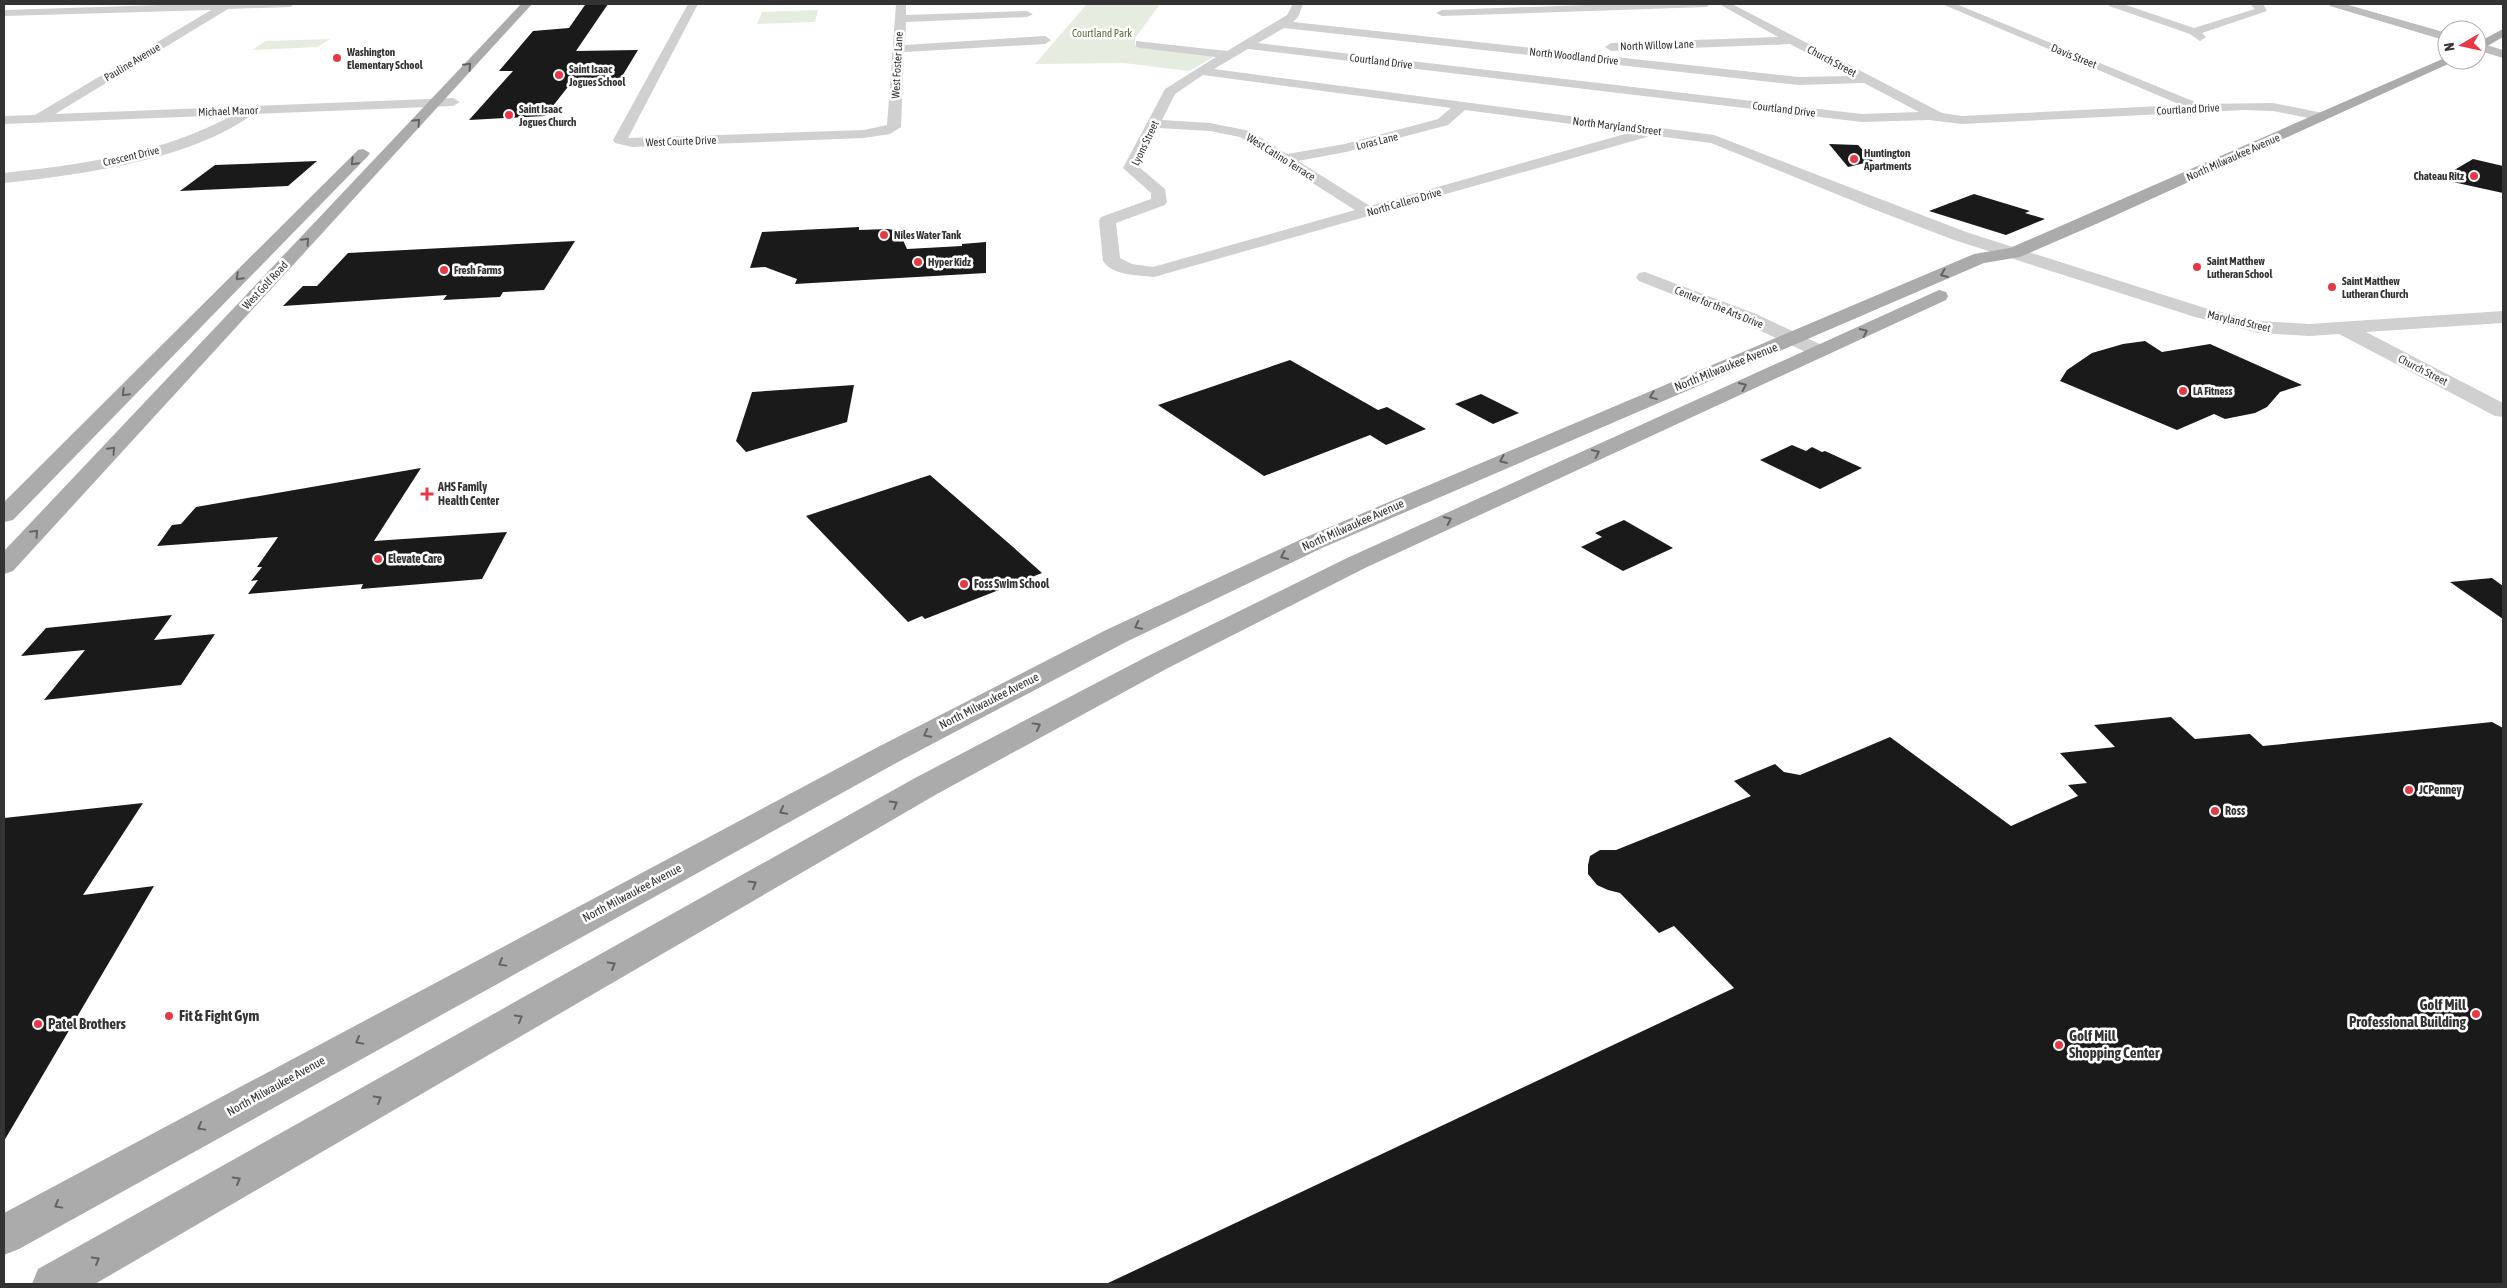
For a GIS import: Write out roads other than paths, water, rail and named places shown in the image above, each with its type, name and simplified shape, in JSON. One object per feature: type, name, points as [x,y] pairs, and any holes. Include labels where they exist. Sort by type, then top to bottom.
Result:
[{"type":"main road","name":"West Golf Road","points":[[4,515],[527,4]]},
{"type":"main road","points":[[2487,42],[2503,32]]},
{"type":"main road","name":"North Milwaukee Avenue","points":[[54,1284],[820,846],[1047,720],[1158,662],[1356,563],[1807,345],[1980,258],[2014,253],[2437,66]]},
{"type":"main road","name":"West Golf Road","points":[[4,566],[431,99]]},
{"type":"main road","name":"North Milwaukee Avenue","points":[[4,1235],[887,755],[1108,640],[1296,550],[1416,497],[2006,266],[2014,253]]},
{"type":"street","points":[[74,11],[88,4]]},
{"type":"street","points":[[4,13],[290,4]]},
{"type":"street","name":"West Courte Drive","points":[[693,4],[620,140],[632,143],[864,134],[885,131],[894,127]]},
{"type":"street","name":"West Foster Lane","points":[[894,127],[901,4]]},
{"type":"street","name":"Lyons Street","points":[[1154,272],[1127,276],[1128,270],[1112,261],[1107,221],[1159,202],[1159,192],[1131,168],[1170,92],[1201,71],[1282,24],[1292,17],[1298,4]]},
{"type":"street","points":[[1442,13],[1706,4]]},
{"type":"street","name":"Church Street","points":[[1724,4],[1940,117]]},
{"type":"street","name":"Davis Street","points":[[1946,4],[2201,108]]},
{"type":"street","points":[[2113,4],[2197,34],[2258,7]]},
{"type":"street","points":[[2334,4],[2437,34]]},
{"type":"street","name":"Pauline Avenue","points":[[36,119],[226,5]]},
{"type":"street","points":[[900,18],[1027,14]]},
{"type":"street","name":"North Woodland Drive","points":[[1282,24],[1799,82],[1867,79]]},
{"type":"street","points":[[898,49],[1045,40]]},
{"type":"street","name":"North Willow Lane","points":[[1522,50],[1792,40]]},
{"type":"street","points":[[1140,44],[1229,55]]},
{"type":"street","name":"Courtland Drive","points":[[1246,45],[1849,117],[1940,117],[1962,120],[2259,106],[2323,117]]},
{"type":"street","points":[[2487,50],[2503,54]]},
{"type":"street","name":"North Maryland Street","points":[[1201,71],[1702,137],[1724,142],[1906,216],[2014,253]]},
{"type":"street","name":"Michael Manor","points":[[4,120],[251,110],[431,99]]},
{"type":"street","name":"Loras Lane","points":[[1285,159],[1346,148],[1433,125],[1443,122],[1462,106]]},
{"type":"street","name":"Crescent Drive","points":[[4,178],[77,168],[157,150],[220,128],[251,110]]},
{"type":"street","name":"West Catino Terrace","points":[[1155,124],[1233,130],[1245,134],[1368,212]]},
{"type":"street","name":"North Callero Drive","points":[[1154,272],[1653,130]]},
{"type":"street","name":"Maryland Street","points":[[2014,253],[2231,321],[2285,330],[2503,317]]},
{"type":"street","name":"Center for the Arts Drive","points":[[1645,277],[1807,345]]},
{"type":"street","name":"Church Street","points":[[2343,328],[2503,411]]},
{"type":"place","name":"Washington Elementary School","points":[[337,58]]},
{"type":"place","name":"Saint Isaac Jogues School","points":[[559,75]]},
{"type":"place","name":"Saint Isaac Jogues Church","points":[[509,115]]},
{"type":"place","name":"Huntington Apartments","points":[[1854,159]]},
{"type":"place","name":"Chateau Ritz","points":[[2474,176]]},
{"type":"place","name":"Niles Water Tank","points":[[884,235]]},
{"type":"place","name":"Hyper Kidz","points":[[918,262]]},
{"type":"place","name":"Saint Matthew Lutheran School","points":[[2197,267]]},
{"type":"place","name":"Fresh Farms","points":[[444,270]]},
{"type":"place","name":"Saint Matthew Lutheran Church","points":[[2332,287]]},
{"type":"place","name":"LA Fitness","points":[[2183,391]]},
{"type":"place","name":"AHS Family Health Center","points":[[427,494]]},
{"type":"place","name":"Elevate Care","points":[[378,559]]},
{"type":"place","name":"Foss Swim School","points":[[964,584]]},
{"type":"place","name":"JCPenney","points":[[2409,790]]},
{"type":"place","name":"Ross","points":[[2215,811]]},
{"type":"place","name":"Golf Mill Professional Building","points":[[2476,1014]]},
{"type":"place","name":"Fit & Fight Gym","points":[[169,1016]]},
{"type":"place","name":"Patel Brothers","points":[[38,1024]]},
{"type":"place","name":"Golf Mill Shopping Center","points":[[2059,1045]]},
{"type":"park label","name":"Courtland Park","points":[[1102,33]]}]
